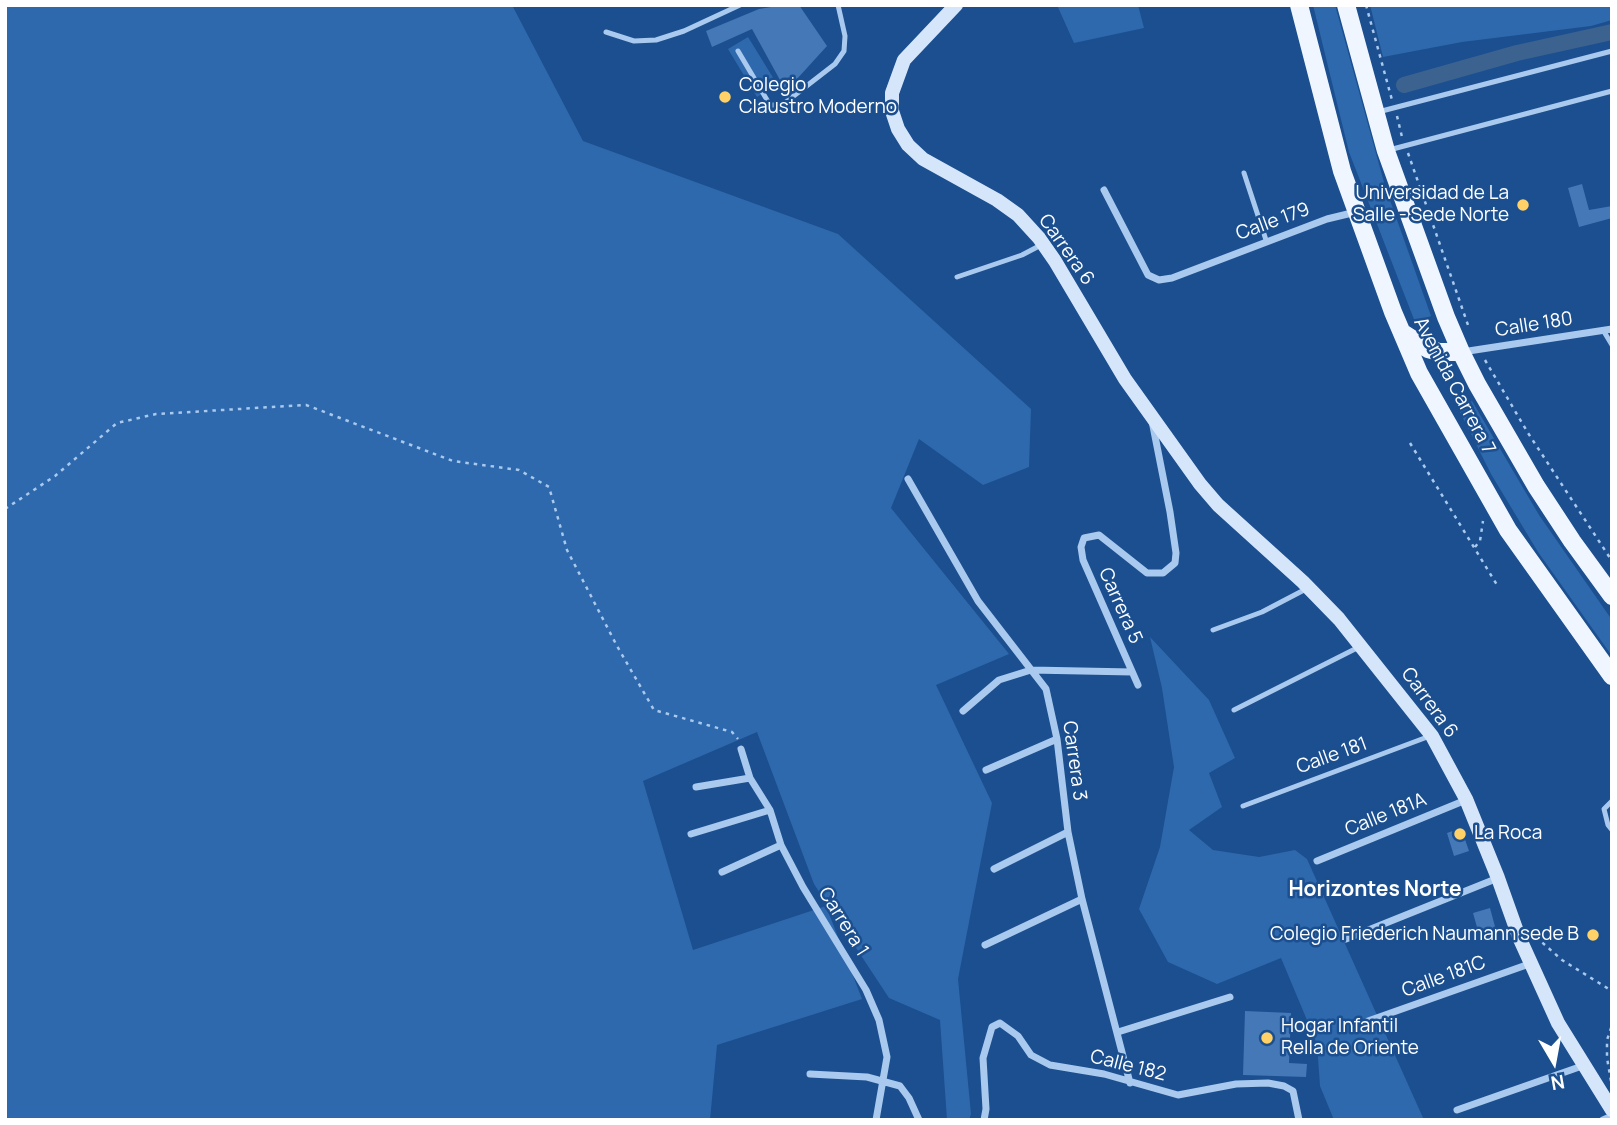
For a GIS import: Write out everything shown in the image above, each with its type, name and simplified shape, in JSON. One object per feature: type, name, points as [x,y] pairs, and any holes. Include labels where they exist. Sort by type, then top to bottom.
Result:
[{"type":"main road","name":"Avenida Carrera 7","points":[[1299,5],[1339,160],[1419,373],[1497,511],[1612,676]]},
{"type":"main road","name":"Avenida Carrera 7","points":[[1346,5],[1374,113],[1409,218],[1470,351],[1477,384],[1536,486],[1612,596]]},
{"type":"main road","points":[[1401,331],[1418,345],[1428,349],[1450,353],[1470,351]]},
{"type":"street","name":"Carrera 6","points":[[956,5],[904,60],[892,93],[892,111],[898,129],[908,145],[923,159],[997,200],[1018,215],[1043,244],[1125,379],[1218,505],[1309,588],[1362,646],[1432,736],[1466,799],[1519,937],[1558,1023],[1612,1110]]},
{"type":"street","name":"Calle 179","points":[[1104,190],[1148,275],[1159,280],[1201,267],[1327,219],[1357,212]]},
{"type":"street","name":"Calle 180","points":[[1470,351],[1607,329]]},
{"type":"street","name":"Carrera 6","points":[[1084,538],[1099,535],[1147,573],[1163,573],[1175,563],[1170,512],[1151,413]]},
{"type":"street","name":"Carrera 3","points":[[908,479],[978,601],[1046,689],[1057,738],[1068,832],[1082,899],[1130,1083]]},
{"type":"street","name":"Carrera 5","points":[[1084,538],[1081,547],[1083,560],[1138,685]]},
{"type":"street","points":[[963,711],[999,680],[1031,670],[1132,672]]},
{"type":"street","points":[[986,770],[1057,738]]},
{"type":"street","name":"Carrera 1","points":[[741,749],[750,778],[770,810],[781,845],[803,887],[866,990],[879,1020],[887,1057],[876,1120]]},
{"type":"street","points":[[696,787],[750,778]]},
{"type":"street","name":"Calle 181A","points":[[1317,861],[1466,799]]},
{"type":"street","points":[[691,834],[770,810]]},
{"type":"street","points":[[995,869],[1068,832]]},
{"type":"street","points":[[722,872],[781,845]]},
{"type":"street","points":[[1346,939],[1498,878]]},
{"type":"street","points":[[985,946],[1082,899]]},
{"type":"street","name":"Calle 181C","points":[[1368,1021],[1532,963]]},
{"type":"street","points":[[1118,1032],[1230,997]]},
{"type":"street","name":"Calle 182","points":[[984,1120],[986,1109],[983,1058],[992,1027],[1000,1023],[1018,1036],[1031,1055],[1050,1065],[1104,1074],[1178,1095],[1246,1084],[1276,1084],[1293,1091],[1299,1120]]},
{"type":"street","points":[[1457,1110],[1585,1065]]},
{"type":"street","points":[[810,1074],[867,1077],[900,1086],[919,1120]]},
{"type":"street","points":[[1603,1120],[1612,1116]]},
{"type":"lane","points":[[606,32],[635,41],[656,40],[684,31],[740,5]]},
{"type":"lane","points":[[738,51],[770,105],[782,105],[835,64],[844,51],[845,36],[838,5]]},
{"type":"lane","points":[[1374,113],[1612,51]]},
{"type":"lane","points":[[1386,151],[1612,91]]},
{"type":"lane","points":[[1244,173],[1266,240]]},
{"type":"lane","points":[[957,277],[1022,255],[1043,244]]},
{"type":"lane","points":[[1607,329],[1612,345]]},
{"type":"lane","points":[[1213,630],[1262,612],[1309,588]]},
{"type":"lane","points":[[1234,710],[1362,646]]},
{"type":"lane","name":"Calle 181","points":[[1243,806],[1432,736]]},
{"type":"lane","points":[[1612,802],[1605,809],[1608,825],[1612,830]]},
{"type":"path","points":[[1366,5],[1405,146],[1470,351],[1612,561]]},
{"type":"path","points":[[5,509],[55,476],[117,423],[156,414],[306,405],[453,461],[519,470],[549,487],[567,550],[617,646],[654,709],[732,732],[738,738],[741,749]]},
{"type":"path","points":[[1410,443],[1497,585]]},
{"type":"path","points":[[1474,548],[1480,541],[1483,521]]},
{"type":"path","points":[[1532,934],[1562,960],[1612,991]]},
{"type":"path","points":[[1612,1025],[1607,1040],[1607,1058],[1612,1084]]},
{"type":"shaded area","points":[[5,5],[512,5],[583,141],[838,234],[1031,409],[1029,467],[983,485],[919,439],[891,508],[1009,654],[936,685],[992,803],[958,979],[971,1114],[969,1120],[947,1120],[940,1020],[889,998],[814,884],[757,732],[643,781],[693,950],[826,906],[862,999],[717,1045],[710,1120],[5,1120]]},
{"type":"shaded area","points":[[1057,5],[1138,5],[1144,28],[1074,43]]},
{"type":"shaded area","points":[[1313,5],[1335,5],[1385,186],[1431,316],[1415,322],[1349,152]]},
{"type":"shaded area","points":[[1370,5],[1612,5],[1612,20],[1591,26],[1462,42],[1383,57]]},
{"type":"shaded area","points":[[748,37],[777,84],[757,97],[728,49]]},
{"type":"shaded area","points":[[1472,401],[1539,515],[1612,620],[1612,656],[1538,552],[1491,474],[1458,408]]},
{"type":"shaded area","points":[[1150,637],[1209,700],[1235,758],[1209,773],[1222,807],[1189,830],[1213,850],[1259,857],[1295,850],[1307,859],[1424,1120],[1334,1120],[1320,1086],[1317,1044],[1281,958],[1217,984],[1168,962],[1139,909],[1160,847],[1174,767],[1162,688]]},
{"type":"building","points":[[799,5],[827,46],[786,91],[752,29],[712,47],[706,31],[759,9]]},
{"type":"building","points":[[1582,184],[1589,210],[1612,206],[1612,218],[1579,227],[1568,188]]},
{"type":"building","points":[[1461,828],[1469,851],[1454,856],[1447,833]]},
{"type":"building","points":[[1490,908],[1497,934],[1480,938],[1473,913]]},
{"type":"building","name":"Hogar Infantil Rella de Oriente","points":[[1245,1011],[1291,1013],[1289,1063],[1307,1064],[1306,1077],[1243,1075]]},
{"type":"waterway","points":[[1404,85],[1517,53],[1612,32]]},
{"type":"place","name":"Colegio Claustro Moderno","points":[[725,97]]},
{"type":"place","name":"Universidad de La Salle - Sede Norte","points":[[1523,205]]},
{"type":"place","name":"La Roca","points":[[1460,834]]},
{"type":"place","name":"Colegio Friederich Naumann sede B","points":[[1593,935]]},
{"type":"place","name":"Hogar Infantil Rella de Oriente","points":[[1267,1038]]},
{"type":"district","name":"Horizontes Norte","points":[[1375,890]]}]
